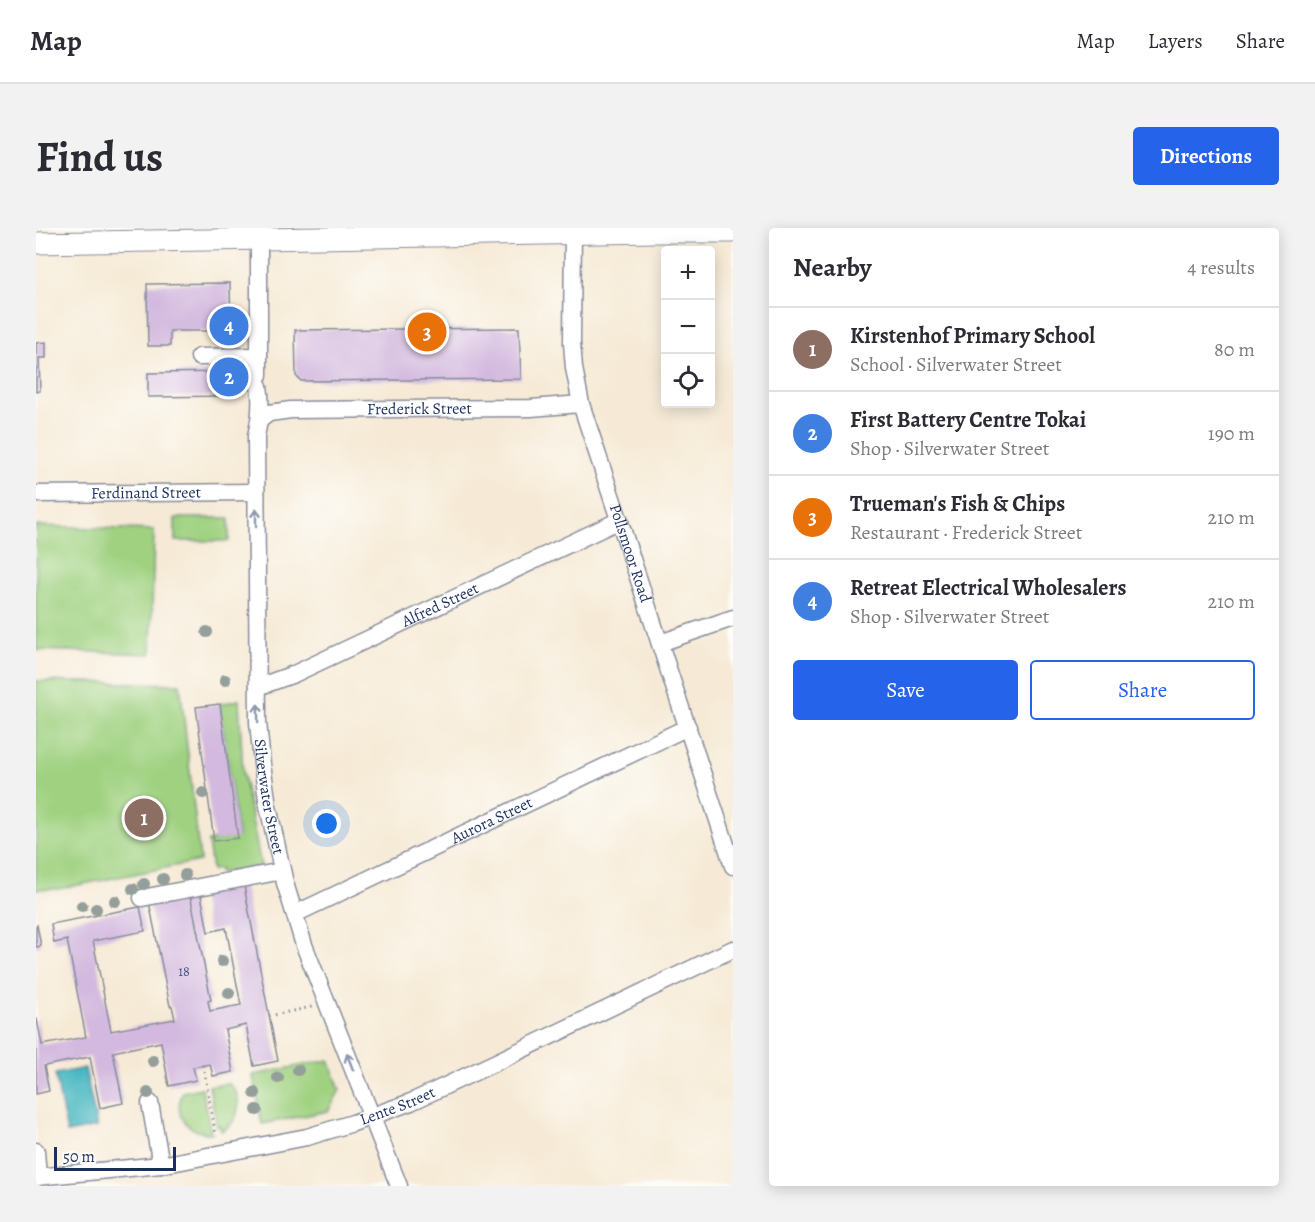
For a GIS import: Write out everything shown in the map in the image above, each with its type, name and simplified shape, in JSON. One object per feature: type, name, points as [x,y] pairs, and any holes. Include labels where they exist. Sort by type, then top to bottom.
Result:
[{"type":"main road","points":[[36,243],[246,236],[573,231],[733,232]]},
{"type":"street","name":"Pollsmoor Road","points":[[573,231],[572,343],[581,404],[733,866]]},
{"type":"street","name":"Silverwater Street","points":[[246,236],[259,356],[261,398],[260,420],[256,436],[258,722],[268,806],[282,871],[304,945],[399,1186]]},
{"type":"street","points":[[199,357],[259,356]]},
{"type":"street","name":"Frederick Street","points":[[260,420],[269,413],[291,410],[531,408],[581,404]]},
{"type":"street","name":"Ferdinand Street","points":[[36,494],[256,492]]},
{"type":"street","name":"Alfred Street","points":[[258,687],[294,674],[620,520]]},
{"type":"street","points":[[660,643],[733,618]]},
{"type":"street","name":"Aurora Street","points":[[295,914],[688,727]]},
{"type":"street","points":[[142,898],[282,871]]},
{"type":"street","name":"Lente Street","points":[[37,1177],[160,1165],[307,1137],[371,1117],[411,1102],[733,949]]},
{"type":"street","points":[[150,1103],[160,1165]]},
{"type":"street","points":[[36,1151],[37,1177]]},
{"type":"path","points":[[269,1017],[316,1005]]},
{"type":"path","points":[[202,1065],[216,1136]]},
{"type":"green space","points":[[175,518],[229,518],[229,541],[175,541]]},
{"type":"green space","points":[[36,526],[154,530],[151,654],[36,650]]},
{"type":"green space","points":[[36,681],[180,684],[200,861],[58,889],[36,889]]},
{"type":"green space","points":[[239,700],[243,774],[261,866],[220,873],[219,869],[212,870],[208,841],[238,837],[220,704]]},
{"type":"green space","points":[[329,1060],[340,1090],[328,1111],[262,1124],[253,1075]]},
{"type":"green space","points":[[228,1083],[237,1096],[238,1109],[232,1122],[221,1131],[220,1126],[217,1126],[209,1086]]},
{"type":"green space","points":[[202,1088],[211,1133],[195,1130],[184,1121],[181,1115],[180,1100],[183,1092]]},
{"type":"water","points":[[85,1068],[97,1127],[67,1133],[55,1074]]},
{"type":"building","points":[[230,283],[231,331],[170,331],[170,346],[148,346],[147,284]]},
{"type":"building","points":[[519,328],[521,379],[301,381],[296,376],[295,330]]},
{"type":"building","points":[[46,342],[46,358],[39,358],[40,391],[36,392],[36,343]]},
{"type":"building","points":[[232,372],[232,396],[148,397],[148,373]]},
{"type":"building","points":[[220,704],[238,838],[214,841],[196,707]]},
{"type":"building","points":[[244,886],[278,1061],[254,1066],[246,1025],[225,1030],[233,1072],[213,1076],[210,1064],[193,1067],[196,1080],[169,1086],[161,1042],[113,1052],[123,1103],[100,1108],[90,1057],[44,1066],[49,1091],[36,1094],[36,1019],[42,1045],[86,1037],[67,940],[54,943],[51,924],[140,907],[145,931],[93,941],[111,1031],[175,1019],[172,1006],[170,1006],[149,902],[190,894],[211,1000],[208,1001],[210,1011],[241,1005],[226,928],[208,932],[201,895]]},
{"type":"building","points":[[36,926],[41,946],[36,947]]},
{"type":"place","name":"Retreat Electrical Wholesalers","points":[[229,326]]},
{"type":"place","name":"Trueman's Fish & Chips","points":[[427,332]]},
{"type":"place","name":"First Battery Centre Tokai","points":[[229,377]]},
{"type":"place","name":"Kirstenhof Primary School","points":[[144,818]]}]
